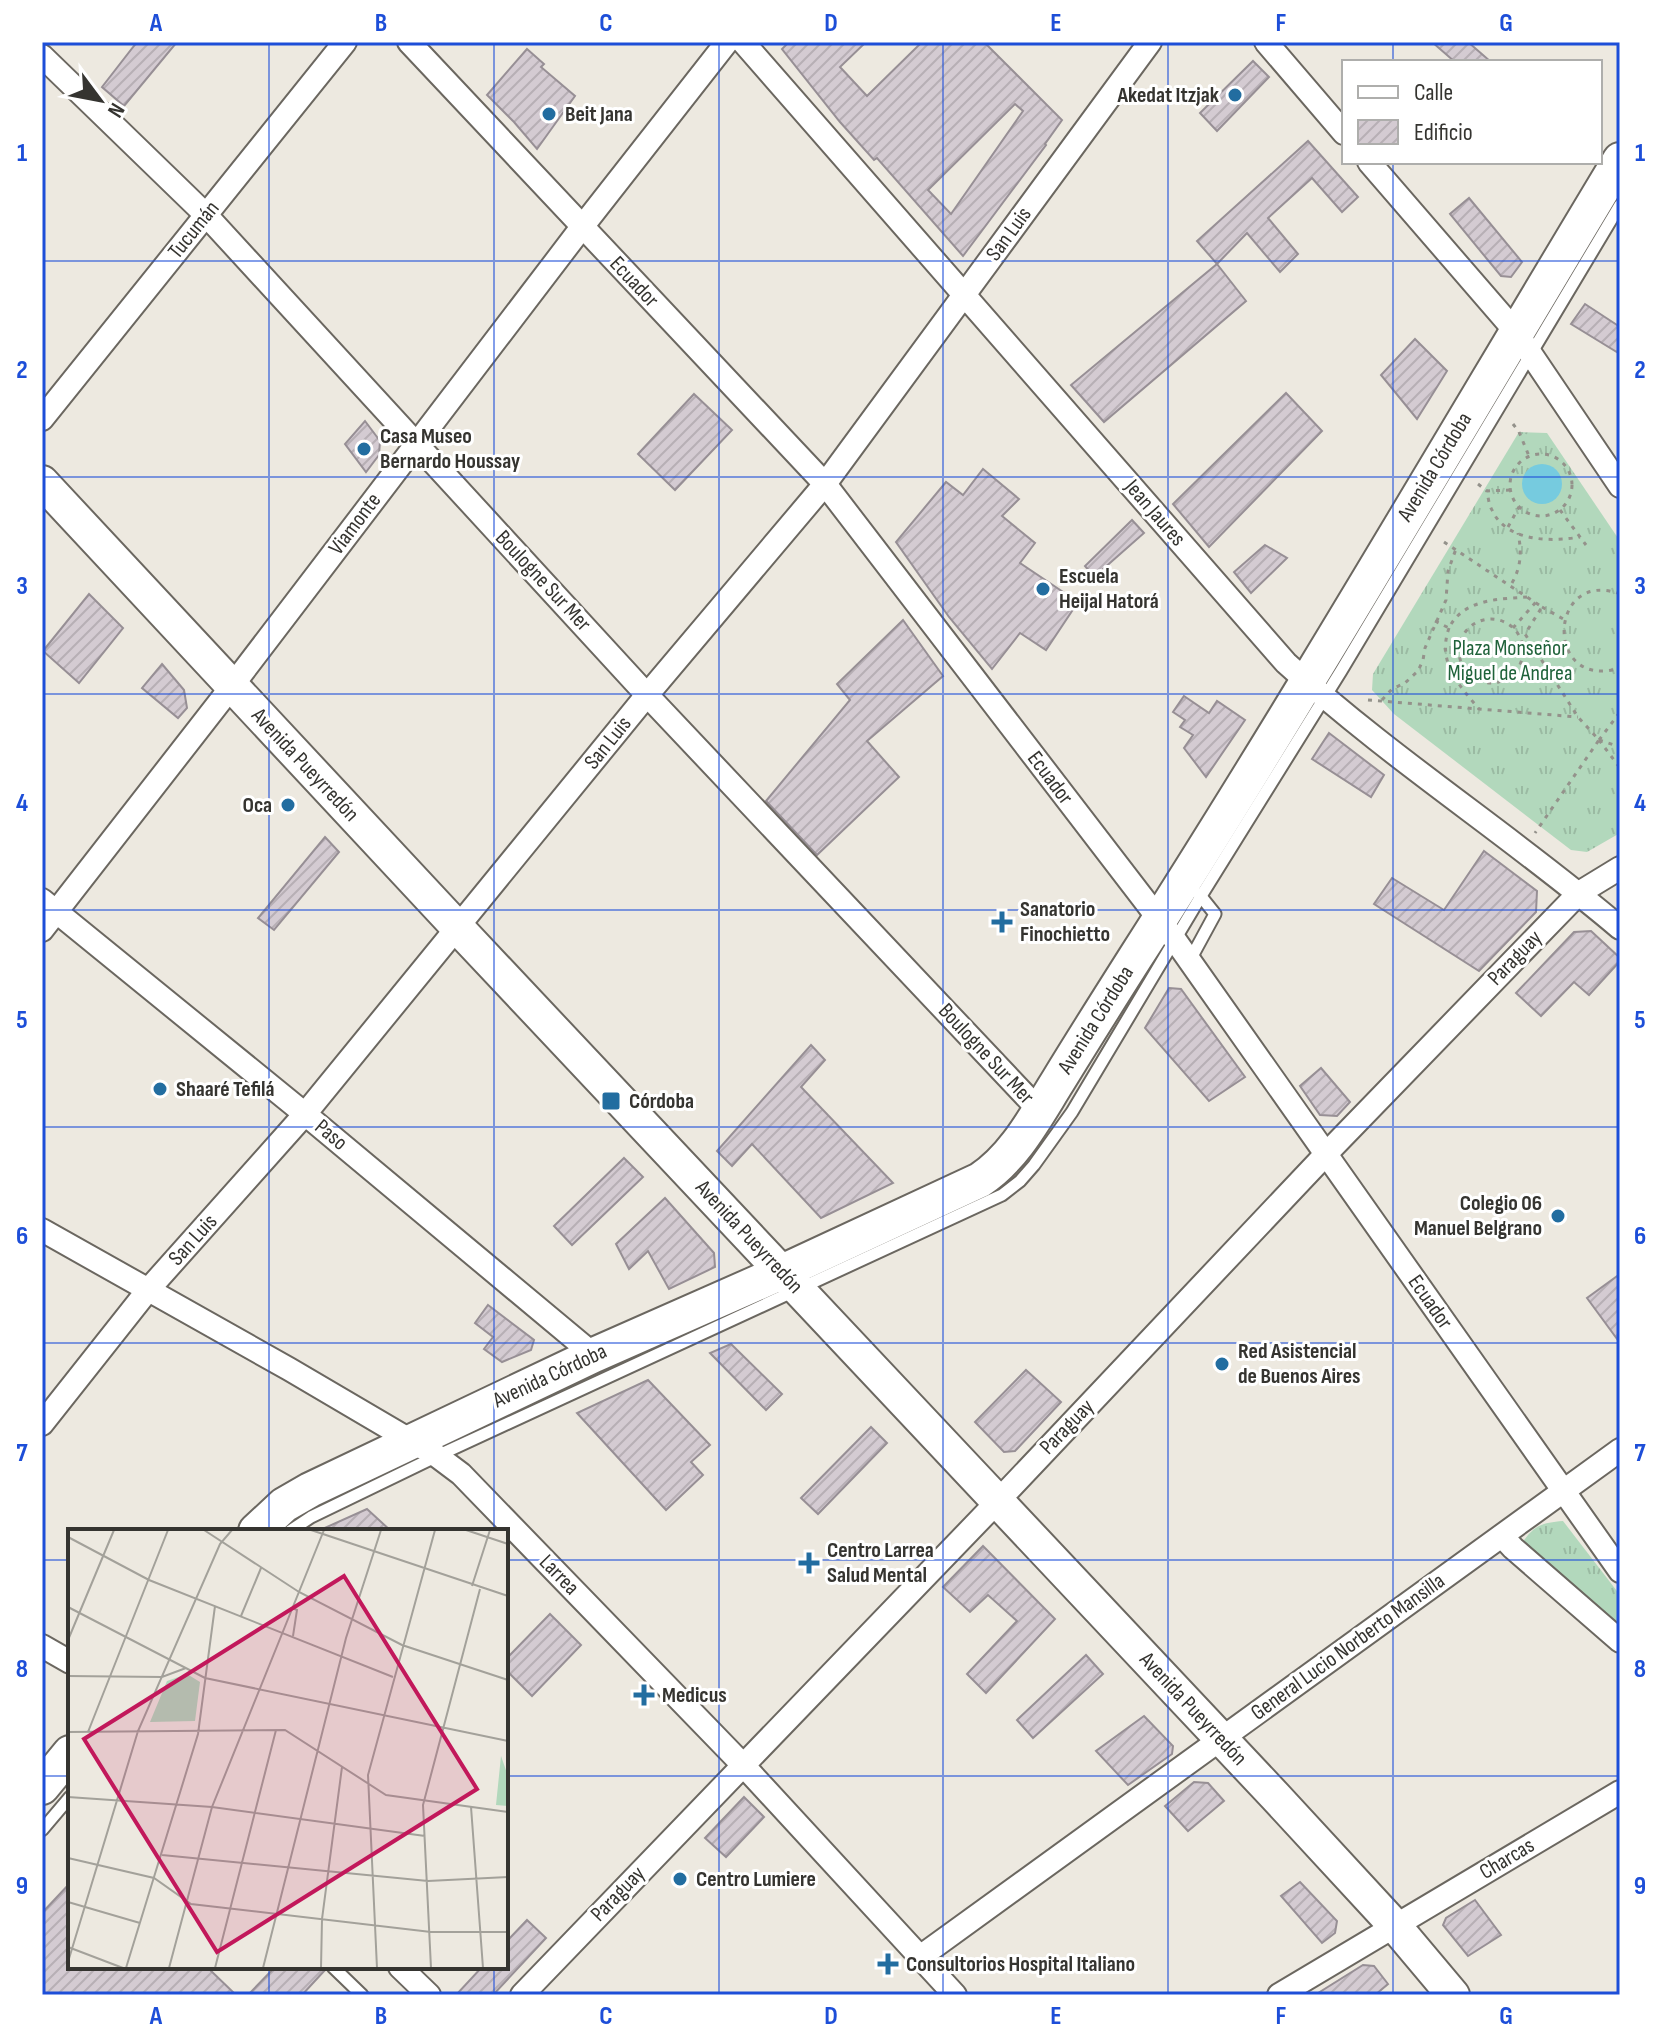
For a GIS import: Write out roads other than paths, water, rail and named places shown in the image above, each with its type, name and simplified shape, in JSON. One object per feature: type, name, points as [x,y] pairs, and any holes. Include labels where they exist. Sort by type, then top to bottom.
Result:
[{"type":"main road","name":"Avenida Córdoba","points":[[258,1529],[295,1498],[424,1449],[791,1281],[980,1180],[1004,1160],[1167,931],[1194,888],[1524,343],[1620,160]]},
{"type":"main road","name":"Avenida Pueyrredón","points":[[42,482],[1221,1739],[1395,1926],[1453,1995]]},
{"type":"main road","points":[[42,1787],[68,1755]]},
{"type":"street","name":"Tucumán","points":[[42,419],[345,42]]},
{"type":"street","name":"Ecuador","points":[[409,42],[825,484],[1189,961],[1620,1571]]},
{"type":"street","name":"Viamonte","points":[[42,930],[49,906],[232,686],[727,42]]},
{"type":"street","name":"Jean Jaures","points":[[743,42],[1286,663],[1620,928]]},
{"type":"street","name":"San Luis","points":[[42,1424],[148,1290],[305,1114],[647,695],[825,484],[1150,42]]},
{"type":"street","points":[[1266,42],[1342,131]]},
{"type":"street","name":"Boulogne Sur Mer","points":[[42,56],[206,215],[647,695],[1039,1110]]},
{"type":"street","points":[[1371,164],[1524,343],[1620,486]]},
{"type":"street","name":"Paraguay","points":[[522,1995],[1579,893],[1620,868]]},
{"type":"street","name":"Paso","points":[[49,906],[605,1364]]},
{"type":"street","name":"Larrea","points":[[42,1230],[424,1449],[461,1474],[743,1765],[955,1995]]},
{"type":"street","name":"General Lucio Norberto Mansilla","points":[[920,1957],[1620,1450]]},
{"type":"street","points":[[1502,1536],[1620,1641]]},
{"type":"street","points":[[42,1646],[68,1661]]},
{"type":"street","name":"Charcas","points":[[1279,1995],[1620,1792]]},
{"type":"street","points":[[402,1969],[429,1995]]},
{"type":"lane","name":"Avenida Córdoba","points":[[1524,343],[1620,205]]},
{"type":"lane","points":[[1189,961],[1215,914],[1194,888]]},
{"type":"lane","name":"Avenida Córdoba","points":[[791,1281],[890,1246],[1002,1195],[1020,1181],[1072,1112],[1167,931]]},
{"type":"lane","name":"Avenida Córdoba","points":[[293,1529],[424,1449]]},
{"type":"lane","points":[[42,1830],[68,1799]]},
{"type":"lane","points":[[335,1969],[362,1995]]},
{"type":"water","points":[[1542,464],[1556,470],[1562,484],[1556,498],[1542,504],[1528,498],[1522,484],[1528,470]]},
{"type":"place","name":"Akedat Itzjak","points":[[1235,95]]},
{"type":"place","name":"Beit Jana","points":[[549,114]]},
{"type":"place","name":"Casa Museo Bernardo Houssay","points":[[364,449]]},
{"type":"place","name":"Escuela Heijal Hatorá","points":[[1043,589]]},
{"type":"place","name":"Oca","points":[[288,805]]},
{"type":"place","name":"Sanatorio Finochietto","points":[[1002,922]]},
{"type":"place","name":"Shaaré Tefilá","points":[[160,1089]]},
{"type":"place","name":"Córdoba","points":[[611,1101]]},
{"type":"place","name":"Colegio 06 Manuel Belgrano","points":[[1558,1216]]},
{"type":"place","name":"Red Asistencial de Buenos Aires","points":[[1222,1364]]},
{"type":"place","name":"Centro Larrea Salud Mental","points":[[809,1563]]},
{"type":"place","name":"Medicus","points":[[644,1695]]},
{"type":"place","name":"Centro Lumiere","points":[[680,1879]]},
{"type":"place","name":"Consultorios Hospital Italiano","points":[[888,1964]]},
{"type":"park label","name":"Plaza Monseñor Miguel de Andrea","points":[[1510,660]]}]
